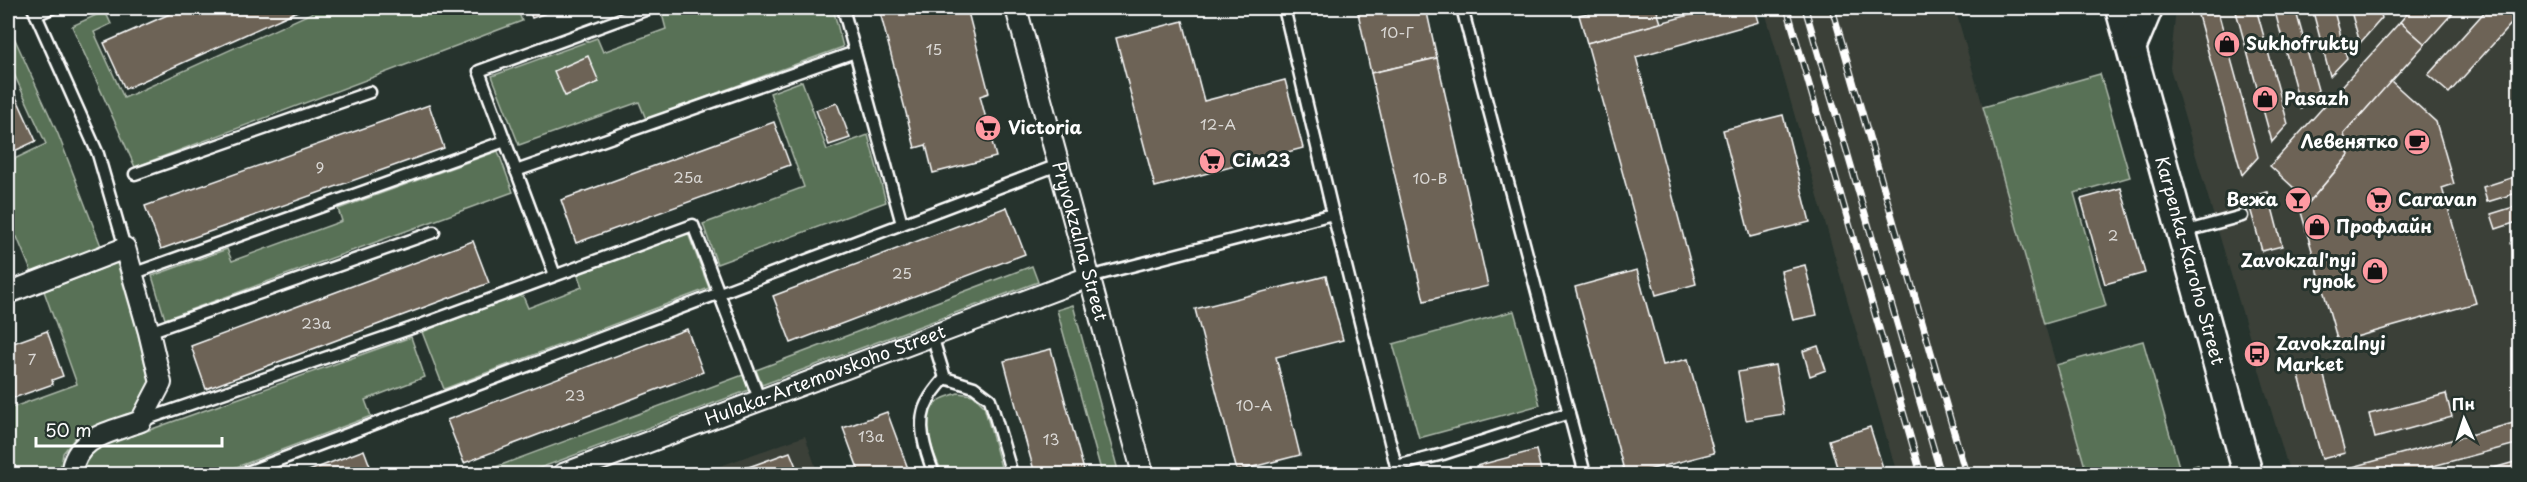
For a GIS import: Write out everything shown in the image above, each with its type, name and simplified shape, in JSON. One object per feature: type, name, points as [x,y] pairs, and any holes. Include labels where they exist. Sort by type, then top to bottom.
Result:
[{"type":"main road","name":"Karpenka-Karoho Street","points":[[2120,8],[2248,474]]},
{"type":"main road","points":[[2132,46],[2148,8]]},
{"type":"street","name":"Pryvokzalna Street","points":[[1021,9],[1058,165],[1143,474]]},
{"type":"street","points":[[8,293],[125,248],[161,384],[141,421],[87,442],[73,458],[72,474]]},
{"type":"street","name":"Hulaka-Artemovskoho Street","points":[[572,473],[1089,277]]},
{"type":"lane","points":[[52,8],[34,11],[98,154],[125,248]]},
{"type":"lane","points":[[555,275],[479,71],[651,8]]},
{"type":"lane","points":[[843,8],[902,224]]},
{"type":"lane","points":[[1284,8],[1396,466],[1443,454],[1569,413]]},
{"type":"lane","points":[[1462,8],[1584,474]]},
{"type":"lane","points":[[516,171],[855,52]]},
{"type":"lane","points":[[135,174],[370,92]]},
{"type":"lane","points":[[132,274],[505,141]]},
{"type":"lane","points":[[243,474],[1058,165]]},
{"type":"lane","points":[[1089,277],[1333,214]]},
{"type":"lane","points":[[2182,232],[2242,216]]},
{"type":"lane","points":[[141,421],[415,327],[693,225],[760,401]]},
{"type":"lane","points":[[149,332],[434,232]]},
{"type":"lane","points":[[932,336],[945,378]]},
{"type":"lane","points":[[934,474],[921,422],[926,402],[945,378]]},
{"type":"lane","points":[[945,378],[974,387],[990,399],[1012,474]]},
{"type":"shaded area","points":[[1578,8],[1715,8],[1587,43]]},
{"type":"shaded area","points":[[1764,8],[1955,8],[2087,474],[1897,474]]},
{"type":"shaded area","name":"Zavokzal'nyi rynok","points":[[2176,8],[2519,8],[2519,474],[2290,474],[2170,68]]},
{"type":"shaded area","points":[[805,436],[818,474],[698,474]]},
{"type":"green space","points":[[314,8],[517,8],[522,21],[135,167],[72,26],[105,11],[111,24],[94,32],[124,98],[316,11]]},
{"type":"green space","points":[[680,8],[833,8],[843,47],[646,119],[639,102],[519,145],[492,76],[597,38],[603,52],[666,29],[662,14]]},
{"type":"green space","points":[[8,24],[58,134],[101,246],[32,273],[17,237],[8,241],[8,162],[46,144],[8,61]]},
{"type":"green space","points":[[2100,74],[2130,177],[2074,193],[2106,306],[2044,324],[1983,107]]},
{"type":"green space","points":[[802,81],[827,150],[868,135],[886,202],[717,264],[703,224],[804,187],[770,93]]},
{"type":"green space","points":[[498,151],[513,192],[165,319],[152,276],[227,249],[232,261],[342,221],[338,209]]},
{"type":"green space","points":[[687,231],[709,288],[444,389],[422,332],[522,294],[528,308],[582,287],[577,273]]},
{"type":"green space","points":[[117,263],[149,382],[133,412],[80,432],[63,453],[60,474],[8,474],[8,409],[77,384],[44,291]]},
{"type":"green space","points":[[1032,266],[1038,282],[762,385],[756,370]]},
{"type":"green space","points":[[1073,305],[1119,474],[1102,474],[1057,310]]},
{"type":"green space","points":[[1514,311],[1540,405],[1419,438],[1393,344]]},
{"type":"green space","points":[[411,337],[425,377],[365,400],[371,416],[218,474],[82,474],[83,462],[93,450]]},
{"type":"green space","points":[[2143,341],[2180,470],[2198,465],[2201,474],[2087,474],[2056,365]]},
{"type":"green space","points":[[743,375],[749,390],[524,474],[477,474]]},
{"type":"green space","points":[[958,393],[973,395],[984,406],[1003,474],[943,474],[930,440],[929,413],[938,401]]},
{"type":"building","points":[[183,8],[304,8],[125,89],[104,43]]},
{"type":"building","points":[[528,8],[560,8],[532,18]]},
{"type":"building","points":[[879,8],[967,8],[989,93],[980,96],[996,157],[933,173],[926,145],[915,148]]},
{"type":"building","points":[[1357,8],[1426,8],[1437,58],[1371,73]]},
{"type":"building","points":[[1608,8],[1656,8],[1661,23],[1587,43],[1579,15]]},
{"type":"building","points":[[1715,8],[1755,8],[1759,22],[1636,57],[1696,284],[1656,295],[1587,43]]},
{"type":"building","points":[[2196,8],[2217,8],[2258,157],[2242,175]]},
{"type":"building","points":[[2235,8],[2256,8],[2288,124],[2272,142]]},
{"type":"building","points":[[2274,8],[2295,8],[2318,90],[2301,109]]},
{"type":"building","points":[[2312,8],[2333,8],[2347,58],[2330,76]]},
{"type":"building","points":[[2350,8],[2379,8],[2382,18],[2360,43]]},
{"type":"building","points":[[2412,8],[2457,8],[2425,44],[2400,22]]},
{"type":"building","points":[[2488,8],[2513,8],[2520,14],[2449,93],[2428,75]]},
{"type":"building","points":[[1183,21],[1204,101],[1285,80],[1303,148],[1155,187],[1116,38]]},
{"type":"building","points":[[2400,22],[2425,44],[2344,134],[2349,155],[2301,212],[2295,189],[2270,166]]},
{"type":"building","points":[[588,56],[599,82],[565,96],[554,71]]},
{"type":"building","points":[[1437,58],[1488,286],[1424,301],[1371,73]]},
{"type":"building","points":[[8,79],[36,141],[8,154]]},
{"type":"building","name":"Caravan","points":[[2391,81],[2436,122],[2454,184],[2442,188],[2476,303],[2338,342],[2301,212],[2349,155],[2344,134]]},
{"type":"building","points":[[837,103],[850,138],[829,145],[816,110]]},
{"type":"building","points":[[429,105],[444,148],[161,249],[145,206]]},
{"type":"building","points":[[1783,115],[1810,222],[1750,237],[1723,130]]},
{"type":"building","points":[[774,122],[790,165],[576,243],[561,200]]},
{"type":"building","points":[[2520,175],[2520,192],[2487,202],[2483,187]]},
{"type":"building","points":[[2121,188],[2145,273],[2105,284],[2081,199]]},
{"type":"building","points":[[2268,192],[2282,246],[2262,251],[2247,197]]},
{"type":"building","points":[[2520,205],[2520,221],[2496,229],[2491,214]]},
{"type":"building","points":[[1007,207],[1025,254],[791,343],[773,296]]},
{"type":"building","points":[[2520,240],[2520,274],[2511,243]]},
{"type":"building","points":[[473,241],[489,283],[206,389],[191,346]]},
{"type":"building","points":[[1805,265],[1817,315],[1793,320],[1781,271]]},
{"type":"building","points":[[1637,270],[1663,365],[1688,359],[1714,453],[1633,474],[1625,474],[1575,287]]},
{"type":"building","points":[[1326,276],[1343,340],[1276,357],[1300,455],[1237,471],[1195,309]]},
{"type":"building","points":[[687,329],[703,372],[464,463],[447,420]]},
{"type":"building","points":[[47,331],[63,376],[52,380],[53,384],[8,400],[8,345]]},
{"type":"building","points":[[1818,346],[1826,370],[1810,376],[1803,351]]},
{"type":"building","points":[[1051,349],[1085,474],[1035,474],[1016,406],[1004,361]]},
{"type":"building","points":[[1775,365],[1784,414],[1746,420],[1738,372]]},
{"type":"building","points":[[2321,365],[2345,453],[2322,459],[2298,372]]},
{"type":"building","points":[[2446,394],[2452,417],[2375,438],[2369,414]]},
{"type":"building","points":[[887,412],[910,474],[860,474],[843,428]]},
{"type":"building","points":[[2517,422],[2520,443],[2403,474],[2339,474],[2338,471]]},
{"type":"building","points":[[1870,427],[1885,474],[1839,474],[1829,440]]},
{"type":"building","points":[[364,450],[373,474],[301,474],[327,464]]},
{"type":"building","points":[[1536,450],[1542,474],[1478,474],[1476,466]]},
{"type":"building","points":[[790,452],[799,474],[728,474],[757,464]]},
{"type":"building","points":[[2518,461],[2520,474],[2476,474],[2476,473]]},
{"type":"railway","points":[[1787,8],[1921,474]]},
{"type":"railway","points":[[1805,8],[1941,474]]},
{"type":"railway","points":[[1832,8],[1966,474]]},
{"type":"place","name":"Sukhofrukty","points":[[2227,44]]},
{"type":"place","name":"Pasazh","points":[[2265,99]]},
{"type":"place","name":"Victoria","points":[[988,128]]},
{"type":"place","name":"Левенятко","points":[[2417,142]]},
{"type":"place","name":"Сім23","points":[[1212,161]]},
{"type":"place","name":"Вежа","points":[[2298,200]]},
{"type":"place","name":"Caravan","points":[[2379,200]]},
{"type":"place","name":"Профлайн","points":[[2317,227]]},
{"type":"place","name":"Zavokzal'nyi rynok","points":[[2375,271]]},
{"type":"place","name":"Zavokzalnyi Market","points":[[2257,354]]}]
